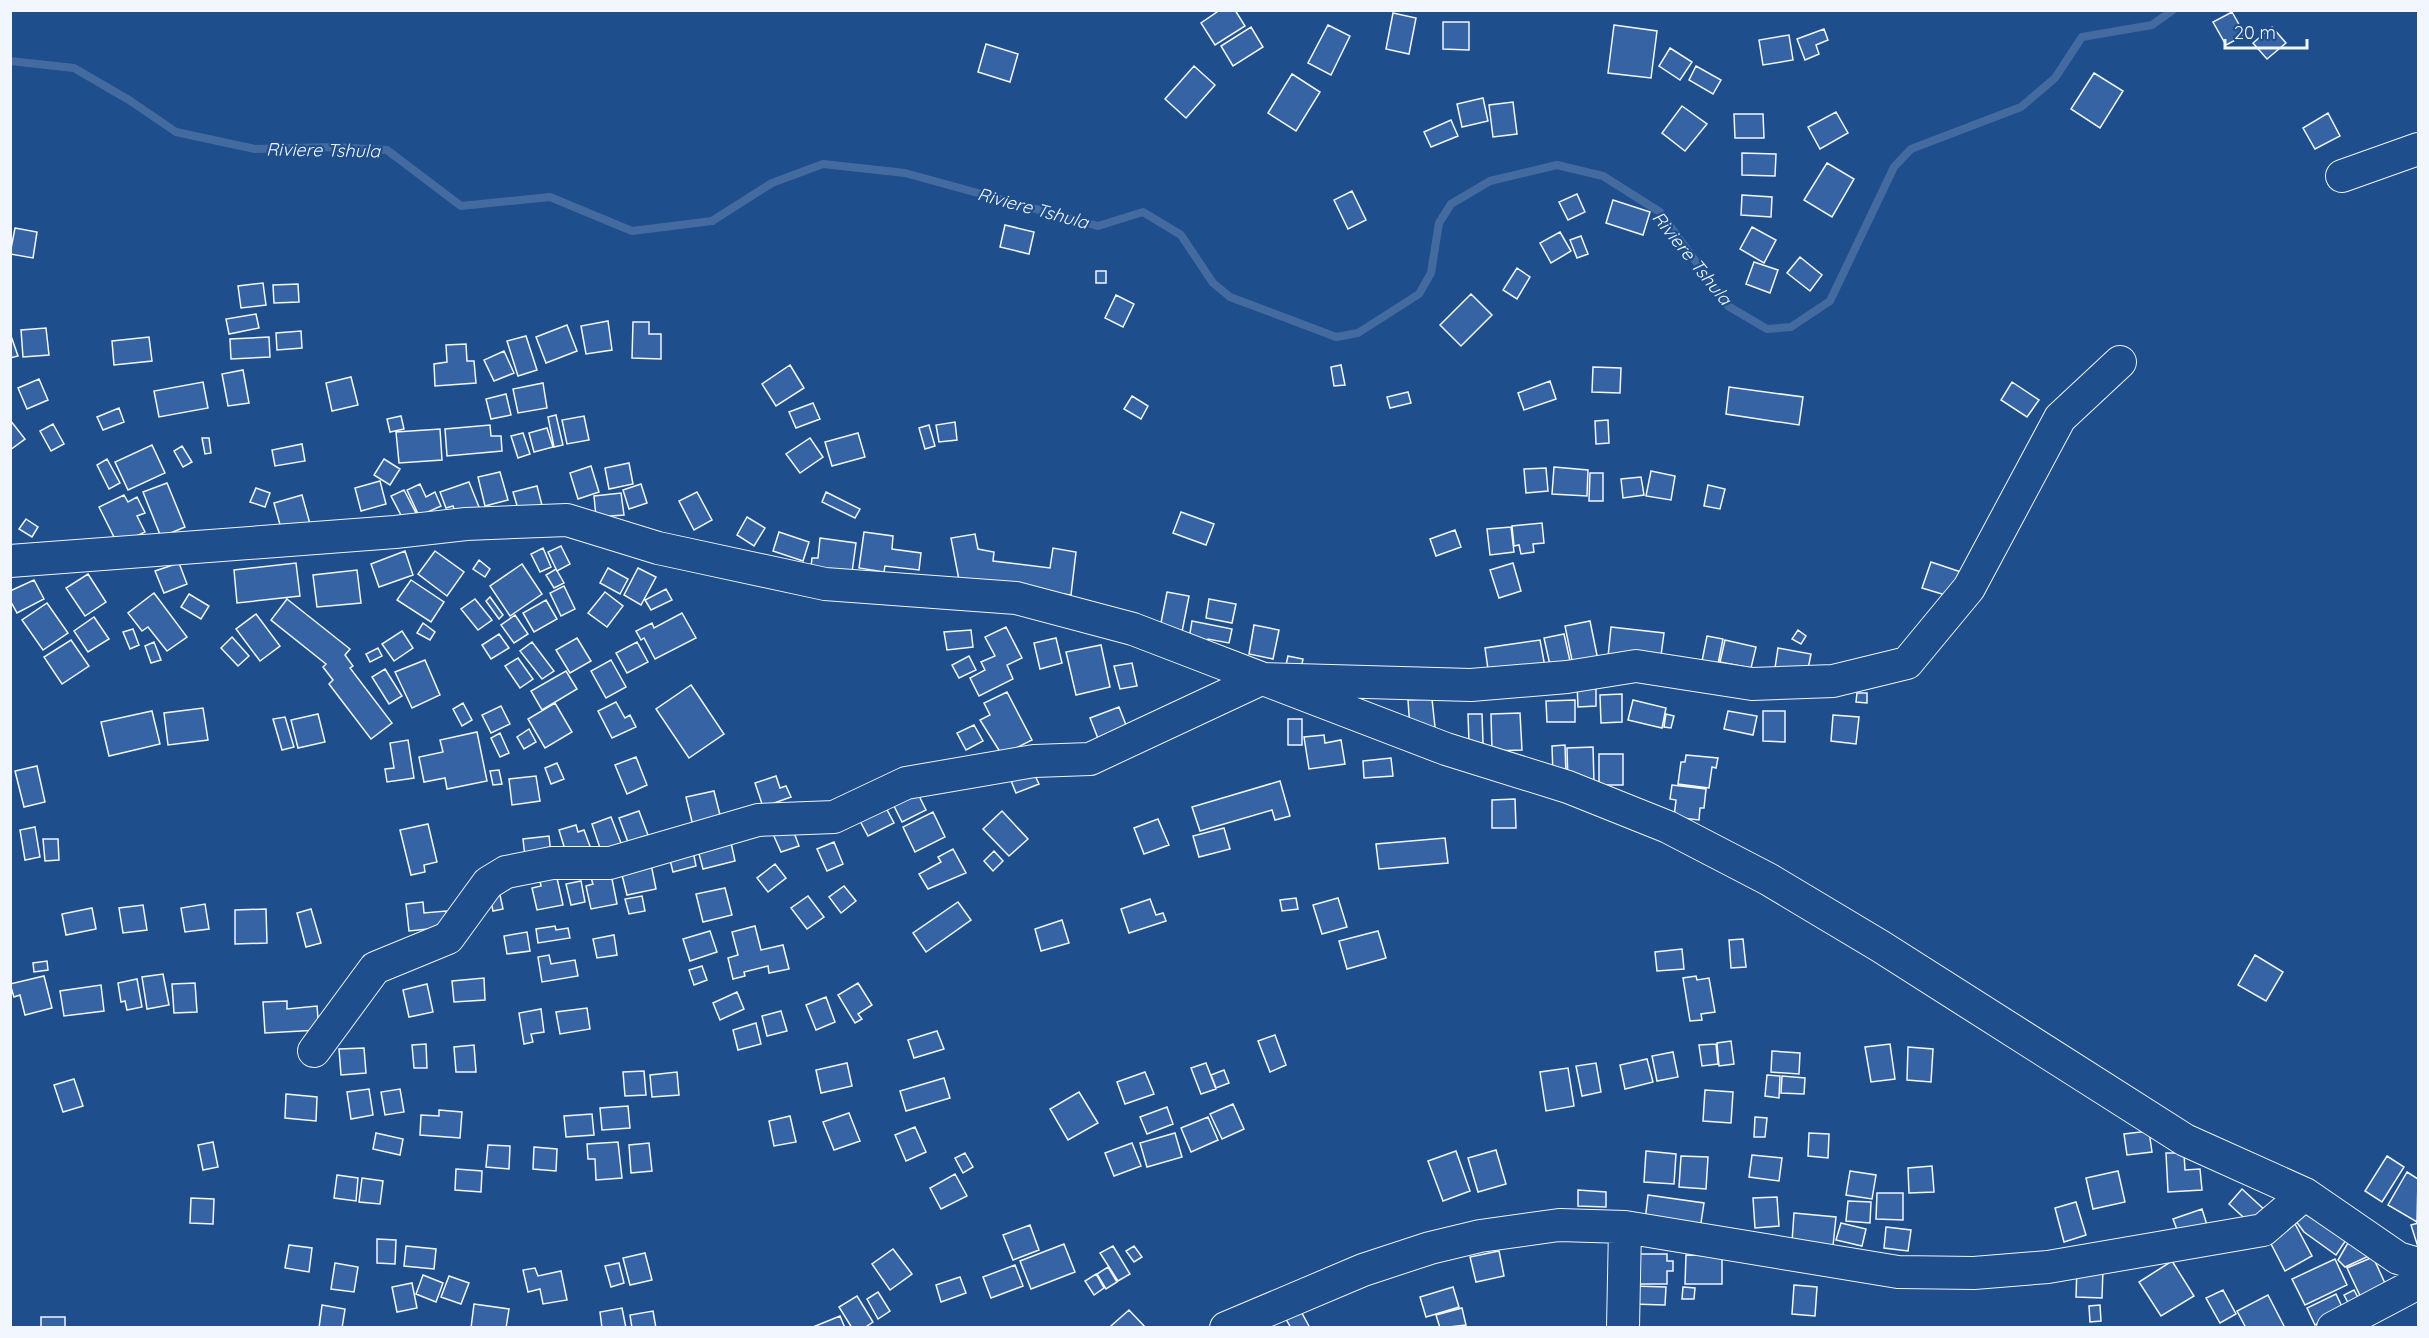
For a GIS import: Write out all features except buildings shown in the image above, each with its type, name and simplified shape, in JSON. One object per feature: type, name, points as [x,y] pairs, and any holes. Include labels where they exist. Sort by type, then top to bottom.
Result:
[{"type":"street","points":[[2342,176],[2418,149]]},
{"type":"street","points":[[314,1051],[375,968],[448,939],[488,883],[506,872],[552,863],[610,863],[758,820],[834,817],[906,783],[1034,761],[1090,759],[1261,680],[1471,684],[1567,677],[1636,666],[1763,683],[1833,681],[1907,663],[1969,588],[2060,418],[2120,363]]},
{"type":"street","points":[[10,561],[394,532],[466,524],[567,520],[658,548],[825,584],[1016,598],[1133,629],[1446,749],[1568,787],[1668,827],[1768,879],[1870,940],[2185,1140],[2305,1194],[2398,1258],[2418,1264]]},
{"type":"street","points":[[1226,1328],[1363,1270],[1430,1248],[1480,1236],[1559,1225],[1625,1227],[1898,1272],[1974,1273],[2048,1267],[2263,1230],[2305,1194]]},
{"type":"street","points":[[1623,1328],[1625,1227]]},
{"type":"street","points":[[2333,1328],[2418,1283]]},
{"type":"waterway","name":"Riviere Tshula","points":[[10,61],[74,68],[129,100],[176,132],[255,149],[333,147],[387,150],[461,206],[550,197],[632,231],[712,221],[772,183],[823,164],[905,173],[1098,226],[1143,212],[1181,235],[1213,283],[1230,297],[1336,337],[1358,333],[1419,294],[1431,273],[1439,223],[1451,204],[1490,181],[1557,165],[1603,176],[1660,212],[1728,306],[1767,329],[1791,327],[1830,301],[1894,167],[1911,149],[2021,107],[2055,78],[2082,37],[2152,25],[2173,10]]}]
